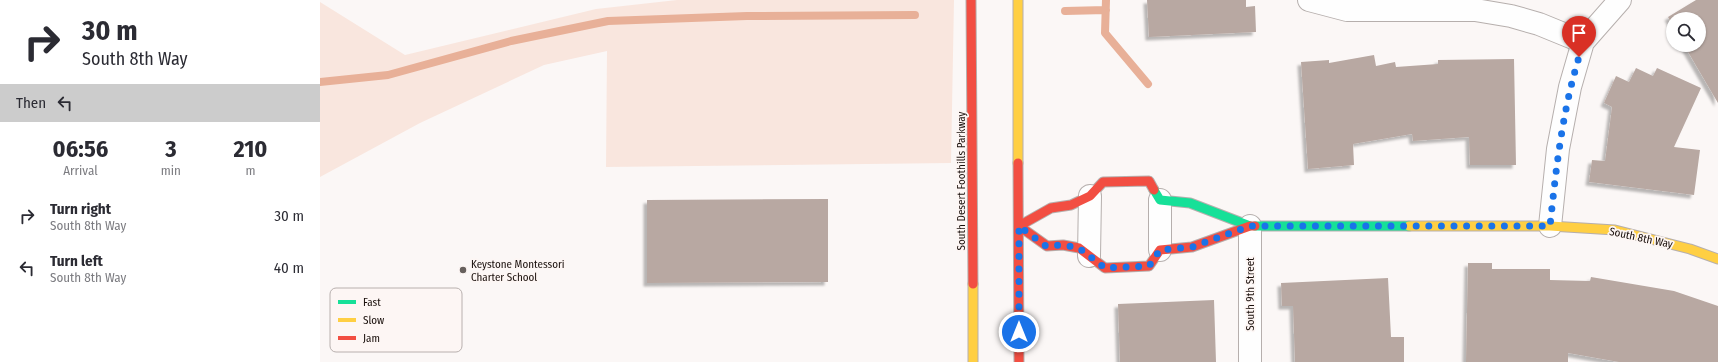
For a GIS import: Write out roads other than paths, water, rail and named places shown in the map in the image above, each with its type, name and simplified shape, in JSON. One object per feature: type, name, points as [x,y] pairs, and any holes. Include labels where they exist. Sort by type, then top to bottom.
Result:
[{"type":"street","name":"South Desert Foothills Parkway","points":[[972,0],[973,362]]},
{"type":"street","points":[[1018,0],[1019,362]]},
{"type":"street","points":[[1309,0],[1346,10],[1475,10],[1511,16],[1539,24],[1583,42]]},
{"type":"street","points":[[1550,226],[1558,149],[1570,87],[1583,42],[1620,0]]},
{"type":"street","points":[[1149,181],[1160,200],[1160,250],[1149,266],[1105,268],[1079,248],[1063,245],[1046,246],[1019,226],[1051,208],[1071,206],[1090,196],[1103,182],[1149,181]]},
{"type":"street","points":[[1089,256],[1090,196]]},
{"type":"street","name":"South 8th Way","points":[[1160,200],[1190,203],[1250,226]]},
{"type":"street","name":"South 8th Way","points":[[1160,250],[1192,247],[1250,226],[1550,226],[1614,230],[1690,248],[1718,259]]},
{"type":"street","name":"South 9th Street","points":[[1250,226],[1250,362]]},
{"type":"waterway","points":[[1106,0],[1105,33],[1148,84]]},
{"type":"waterway","points":[[1065,11],[1106,10]]},
{"type":"waterway","points":[[320,82],[388,75],[511,41],[608,21],[747,16],[915,15]]},
{"type":"place","name":"Keystone Montessori Charter School","points":[[463,270]]}]
